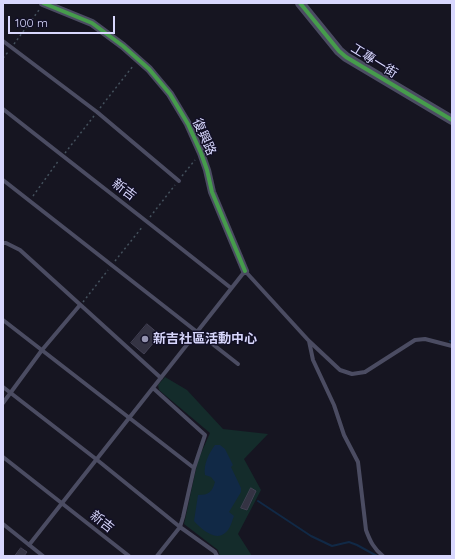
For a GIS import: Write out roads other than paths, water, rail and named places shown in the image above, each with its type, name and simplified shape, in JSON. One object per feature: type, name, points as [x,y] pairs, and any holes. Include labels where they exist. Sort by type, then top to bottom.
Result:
[{"type":"street","name":"復興路","points":[[43,3],[92,23],[123,46],[149,69],[178,106],[201,153],[212,192],[245,271]]},
{"type":"street","name":"工專一街","points":[[300,3],[339,51],[346,57],[452,120]]},
{"type":"lane","points":[[3,41],[97,112],[179,181]]},
{"type":"lane","name":"新吉","points":[[3,109],[231,288]]},
{"type":"lane","points":[[3,180],[238,364]]},
{"type":"lane","points":[[3,243],[20,250],[161,378]]},
{"type":"lane","points":[[29,545],[245,271],[309,341],[340,370],[352,374],[365,372],[415,340],[425,339],[452,346]]},
{"type":"lane","points":[[3,403],[42,350],[80,305]]},
{"type":"lane","points":[[3,320],[194,468]]},
{"type":"lane","points":[[309,341],[313,360],[334,404],[344,435],[358,462],[366,530],[374,546],[383,556]]},
{"type":"lane","points":[[3,386],[180,527],[215,552],[217,556]]},
{"type":"lane","points":[[153,388],[205,435],[194,468],[180,527],[157,556]]},
{"type":"lane","name":"新吉","points":[[3,457],[129,556]]},
{"type":"lane","points":[[3,524],[43,556]]},
{"type":"water","points":[[215,445],[220,445],[225,449],[233,465],[231,467],[241,488],[241,492],[229,512],[234,516],[230,528],[227,532],[217,536],[208,533],[194,521],[198,495],[210,492],[215,482],[211,477],[205,475],[205,467],[207,459]]},
{"type":"waterway","points":[[258,501],[311,536],[332,546],[349,542],[377,556]]},
{"type":"place","name":"新吉社區活動中心","points":[[145,339]]}]
